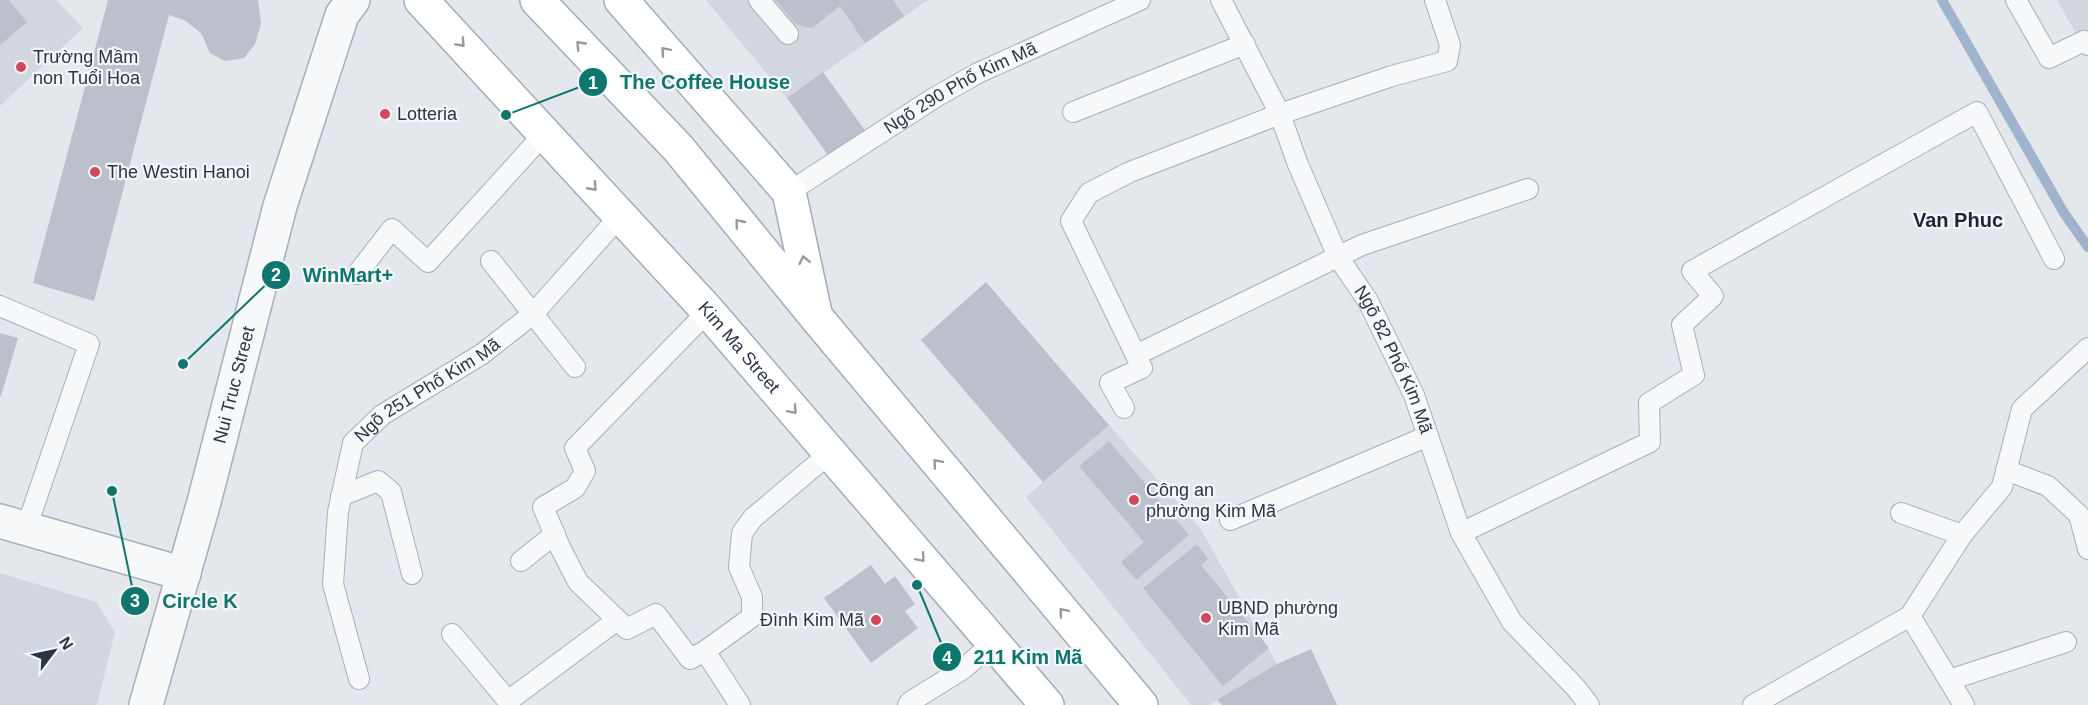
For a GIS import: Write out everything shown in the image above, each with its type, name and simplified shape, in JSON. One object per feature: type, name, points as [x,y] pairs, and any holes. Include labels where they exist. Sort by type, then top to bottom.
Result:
[{"type":"main road","name":"Kim Ma Street","points":[[422,0],[708,311],[1047,705]]},
{"type":"main road","points":[[537,0],[678,148],[816,317],[1141,705]]},
{"type":"main road","points":[[621,0],[789,192],[816,317]]},
{"type":"street","name":"Nui Truc Street","points":[[146,705],[184,574],[280,206],[342,15],[353,0]]},
{"type":"street","points":[[13,525],[184,574]]},
{"type":"lane","points":[[759,0],[788,34]]},
{"type":"lane","name":"Ngõ 82 Phố Kim Mã","points":[[1221,0],[1280,114],[1297,162],[1338,257],[1368,301],[1414,395],[1461,533],[1512,622],[1576,688],[1589,705]]},
{"type":"lane","points":[[1124,408],[1110,383],[1143,368],[1071,221],[1089,193],[1130,172],[1280,114],[1392,76],[1447,61],[1450,45],[1435,0]]},
{"type":"lane","points":[[2016,0],[2049,58],[2084,41],[2088,45]]},
{"type":"lane","name":"Ngõ 290 Phố Kim Mã","points":[[789,192],[934,98],[978,73],[1130,2]]},
{"type":"lane","points":[[1074,112],[1245,44]]},
{"type":"lane","points":[[1461,533],[1650,442],[1649,403],[1694,375],[1682,325],[1713,296],[1692,271],[1977,112],[2055,259]]},
{"type":"lane","points":[[357,274],[392,229],[428,262],[544,134]]},
{"type":"lane","points":[[1136,355],[1362,245],[1528,189]]},
{"type":"lane","name":"Ngõ 251 Phố Kim Mã","points":[[359,679],[333,584],[338,512],[353,443],[382,416],[482,354],[533,314],[620,216]]},
{"type":"lane","points":[[491,261],[575,367]]},
{"type":"lane","points":[[0,306],[89,344],[13,525]]},
{"type":"lane","points":[[708,311],[575,448],[585,471],[575,488],[543,507],[578,582],[627,629],[656,614],[690,659],[752,617],[752,597],[739,567],[742,533],[753,518],[830,453]]},
{"type":"lane","points":[[1753,705],[1910,616],[1962,535],[2002,487],[2022,410],[2088,348]]},
{"type":"lane","points":[[1230,520],[1428,436]]},
{"type":"lane","points":[[2006,470],[2048,486],[2079,515],[2088,549]]},
{"type":"lane","points":[[341,496],[378,481],[391,492],[412,574]]},
{"type":"lane","points":[[1901,513],[1962,535]]},
{"type":"lane","points":[[521,561],[555,534]]},
{"type":"lane","points":[[1910,616],[1964,705]]},
{"type":"lane","points":[[452,634],[508,701],[617,620]]},
{"type":"lane","points":[[1949,680],[2066,642]]},
{"type":"lane","points":[[908,705],[963,669],[993,643]]},
{"type":"lane","points":[[705,651],[740,705]]},
{"type":"shaded area","name":"Trường Mầm non Tuổi Hoa","points":[[0,0],[56,0],[83,28],[0,106]]},
{"type":"shaded area","points":[[706,0],[928,0],[787,98]]},
{"type":"shaded area","points":[[2057,0],[2088,0],[2088,36],[2079,39]]},
{"type":"shaded area","points":[[1109,425],[1200,528],[1277,664],[1209,705],[1191,705],[1026,497]]},
{"type":"shaded area","points":[[0,573],[96,602],[115,632],[97,705],[0,705]]},
{"type":"building","points":[[0,0],[9,0],[27,22],[0,45]]},
{"type":"building","name":"The Westin Hanoi","points":[[108,0],[258,0],[261,24],[255,44],[244,58],[225,61],[210,53],[201,33],[184,20],[169,15],[94,301],[33,283]]},
{"type":"building","points":[[775,0],[893,0],[904,16],[865,43],[840,6],[812,28],[797,25]]},
{"type":"building","points":[[823,72],[869,136],[833,162],[787,98]]},
{"type":"building","points":[[986,282],[1109,425],[1043,482],[921,340]]},
{"type":"building","points":[[0,333],[18,338],[1,396],[0,396]]},
{"type":"building","name":"Công an phường Kim Mã","points":[[1109,441],[1189,535],[1136,580],[1121,562],[1144,542],[1079,466]]},
{"type":"building","name":"UBND phường Kim Mã","points":[[1197,544],[1208,559],[1201,565],[1269,648],[1223,686],[1143,588]]},
{"type":"building","name":"Đình Kim Mã","points":[[871,565],[885,584],[895,576],[915,604],[905,611],[918,628],[871,663],[824,598]]},
{"type":"building","points":[[1311,649],[1337,705],[1222,705],[1217,700],[1277,664]]},
{"type":"waterway","points":[[1942,0],[2064,213],[2088,247]]},
{"type":"place","name":"Trường Mầm non Tuổi Hoa","points":[[21,67]]},
{"type":"place","name":"Lotteria","points":[[385,114]]},
{"type":"place","name":"The Coffee House","points":[[506,115]]},
{"type":"place","name":"The Westin Hanoi","points":[[95,172]]},
{"type":"place","name":"WinMart+","points":[[183,364]]},
{"type":"place","name":"Circle K","points":[[112,491]]},
{"type":"place","name":"Công an phường Kim Mã","points":[[1134,500]]},
{"type":"place","name":"211 Kim Mã","points":[[917,585]]},
{"type":"place","name":"UBND phường Kim Mã","points":[[1206,618]]},
{"type":"place","name":"Đình Kim Mã","points":[[876,620]]},
{"type":"district","name":"Van Phuc","points":[[1958,220]]}]
